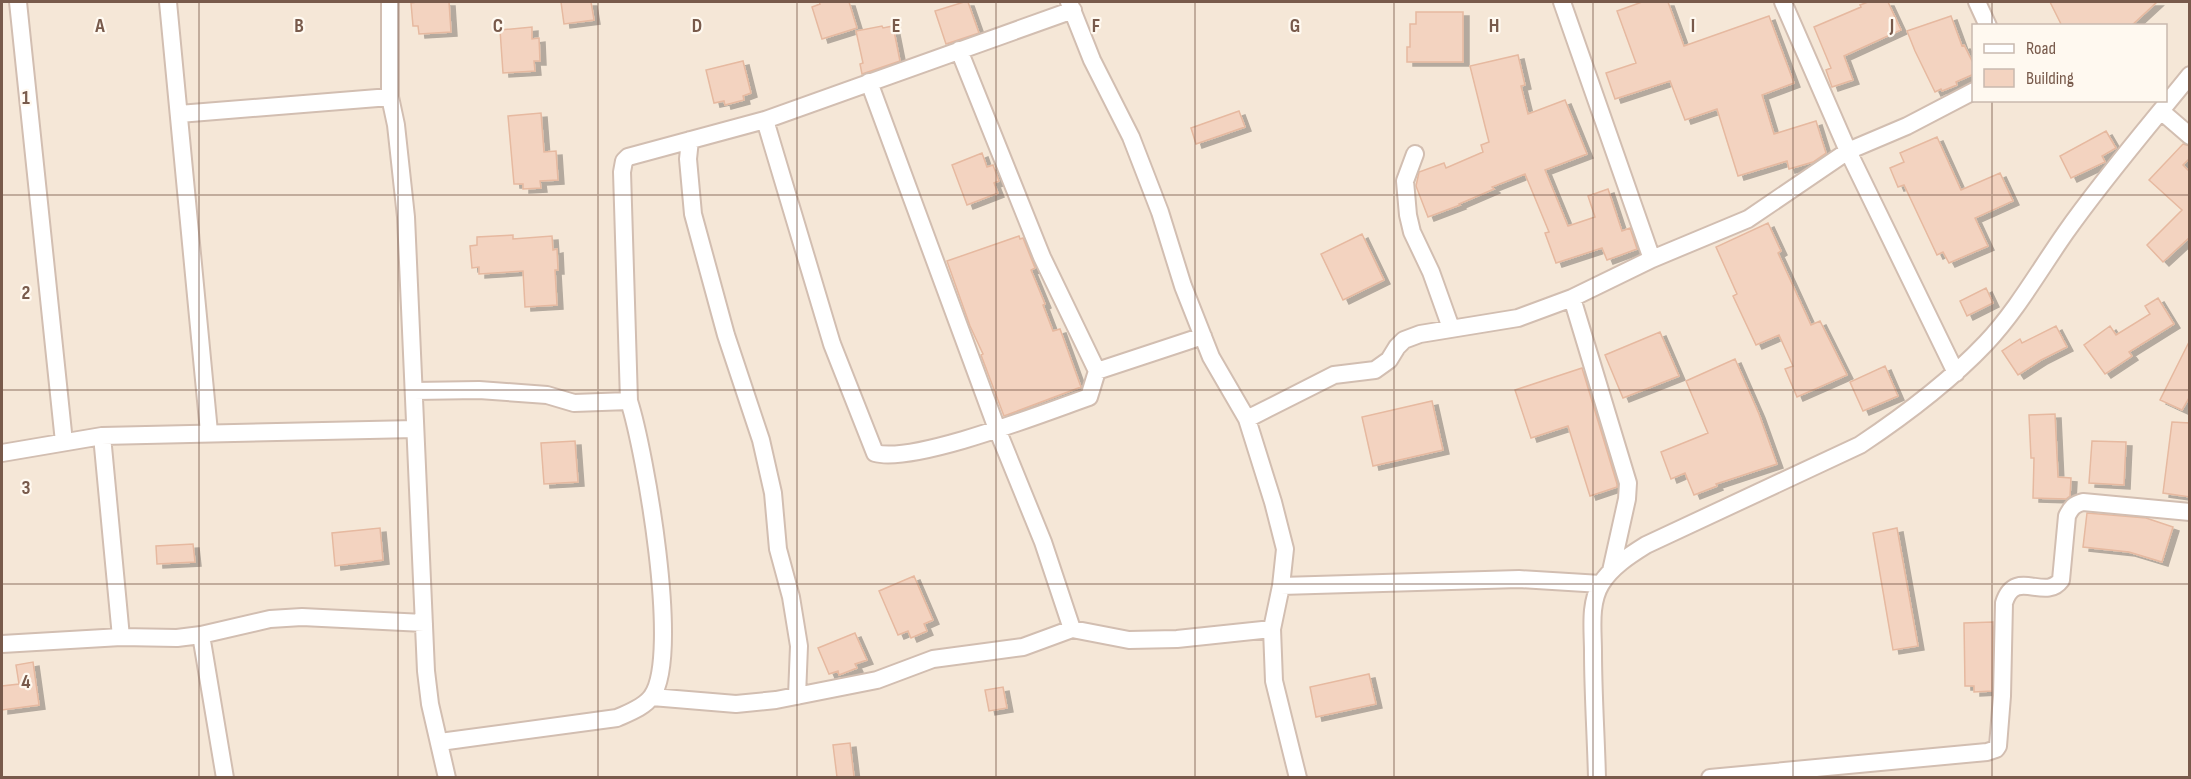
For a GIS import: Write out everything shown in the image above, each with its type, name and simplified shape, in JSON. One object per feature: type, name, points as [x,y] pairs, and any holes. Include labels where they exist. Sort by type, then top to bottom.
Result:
[{"type":"street","points":[[18,2],[64,442]]},
{"type":"street","points":[[168,2],[209,432]]},
{"type":"street","points":[[390,2],[390,97],[396,125],[406,217],[426,671],[430,704],[447,777]]},
{"type":"street","points":[[1562,2],[1652,259]]},
{"type":"street","points":[[1783,2],[1848,151],[1956,373]]},
{"type":"street","points":[[1977,2],[1987,24]]},
{"type":"street","points":[[440,742],[617,718],[637,709],[652,697],[659,679],[664,654],[657,553],[638,429],[629,401],[622,167],[624,161],[628,157],[765,120],[959,50],[1071,5],[1092,60],[1131,138],[1160,212],[1183,286],[1211,357],[1247,419],[1281,530],[1285,549],[1281,586],[1272,629],[1274,681],[1298,777]]},
{"type":"street","points":[[765,120],[832,344],[875,453],[886,456],[921,451],[997,429],[1089,398],[1097,371],[1042,257],[959,50]]},
{"type":"street","points":[[1281,586],[1606,578],[1628,556],[1646,545],[1860,445],[1956,373],[1988,341],[2067,231],[2190,75]]},
{"type":"street","points":[[869,82],[997,429],[1043,542],[1072,629]]},
{"type":"street","points":[[1247,419],[1334,375],[1375,370],[1382,366],[1404,340],[1420,334],[1451,328],[1518,318],[1572,298],[1652,259],[1748,219],[1848,151],[1907,126],[1972,92]]},
{"type":"street","points":[[179,114],[390,97]]},
{"type":"street","points":[[2161,111],[2190,136]]},
{"type":"street","points":[[690,140],[688,159],[693,214],[726,335],[761,440],[773,494],[778,549],[799,646],[797,696]]},
{"type":"street","points":[[1415,154],[1406,181],[1406,198],[1412,232],[1431,272],[1451,328]]},
{"type":"street","points":[[1572,298],[1628,483],[1627,499],[1606,578],[1593,606],[1596,777]]},
{"type":"street","points":[[1097,371],[1203,336]]},
{"type":"street","points":[[414,391],[478,390],[546,395],[574,403],[629,401]]},
{"type":"street","points":[[2,453],[102,436],[415,429]]},
{"type":"street","points":[[102,436],[121,638]]},
{"type":"street","points":[[1710,777],[1987,752],[1996,749],[2002,696],[2004,603],[2011,588],[2018,586],[2049,588],[2059,584],[2067,516],[2071,508],[2083,502],[2190,512]]},
{"type":"street","points":[[2,644],[201,636],[270,619],[303,616],[424,623]]},
{"type":"street","points":[[652,697],[736,704],[797,696],[877,680],[933,659],[1023,647],[1072,629],[1129,640],[1177,639],[1272,629]]},
{"type":"street","points":[[201,636],[225,777]]},
{"type":"shaded area","points":[[2,2],[2189,2],[2189,777],[2,777]]},
{"type":"building","points":[[449,2],[451,32],[419,34],[418,26],[413,26],[411,3]]},
{"type":"building","points":[[561,2],[591,2],[594,20],[564,24]]},
{"type":"building","points":[[819,2],[849,2],[857,28],[822,39],[812,7],[820,4]]},
{"type":"building","points":[[968,2],[979,33],[946,44],[935,11]]},
{"type":"building","points":[[1642,2],[1668,2],[1684,46],[1769,16],[1794,83],[1762,95],[1774,134],[1816,121],[1826,153],[1813,162],[1789,169],[1787,161],[1738,176],[1717,109],[1685,120],[1670,81],[1615,99],[1606,73],[1636,63],[1617,11]]},
{"type":"building","points":[[1868,2],[1888,2],[1901,30],[1844,56],[1853,80],[1832,87],[1826,70],[1831,68],[1814,27]]},
{"type":"building","points":[[2050,2],[2157,2],[2133,24],[2061,24]]},
{"type":"building","points":[[1416,12],[1463,12],[1463,62],[1407,62],[1407,47],[1410,47],[1410,24],[1416,24]]},
{"type":"building","points":[[1951,16],[1962,46],[1964,45],[1972,61],[1972,75],[1956,82],[1957,85],[1935,92],[1907,31]]},
{"type":"building","points":[[882,26],[883,28],[893,26],[900,61],[862,74],[860,64],[863,63],[856,31]]},
{"type":"building","points":[[532,27],[532,39],[539,38],[540,61],[534,61],[535,71],[503,73],[500,30]]},
{"type":"building","points":[[1518,55],[1525,85],[1521,86],[1528,114],[1565,100],[1587,154],[1545,170],[1568,226],[1595,217],[1588,196],[1608,189],[1622,231],[1630,228],[1637,249],[1607,260],[1602,248],[1556,263],[1545,233],[1549,232],[1525,174],[1492,187],[1494,189],[1460,205],[1428,217],[1416,186],[1419,172],[1444,163],[1446,168],[1483,152],[1481,145],[1489,142],[1470,66]]},
{"type":"building","points":[[743,61],[751,93],[743,96],[744,100],[725,105],[724,101],[714,103],[706,70]]},
{"type":"building","points":[[1239,111],[1245,127],[1196,144],[1191,128]]},
{"type":"building","points":[[541,113],[544,152],[556,151],[558,180],[540,181],[541,188],[523,189],[523,184],[514,184],[508,116]]},
{"type":"building","points":[[2106,131],[2116,148],[2102,156],[2105,162],[2071,178],[2060,156]]},
{"type":"building","points":[[1937,137],[1961,190],[2000,173],[2013,201],[1975,218],[1988,246],[1949,263],[1943,252],[1937,255],[1904,185],[1898,187],[1890,168],[1904,162],[1900,153]]},
{"type":"building","points":[[2183,144],[2190,146],[2190,158],[2183,165],[2190,172],[2190,237],[2163,262],[2147,245],[2182,210],[2149,180]]},
{"type":"building","points":[[982,153],[987,167],[993,165],[999,181],[994,183],[998,193],[967,205],[952,165]]},
{"type":"building","points":[[1768,223],[1781,251],[1778,253],[1811,325],[1820,321],[1847,375],[1797,397],[1785,369],[1793,366],[1779,335],[1756,345],[1733,296],[1737,294],[1716,247]]},
{"type":"building","points":[[1362,234],[1384,280],[1343,300],[1321,254]]},
{"type":"building","points":[[513,235],[513,239],[552,236],[553,250],[557,249],[558,270],[555,270],[557,305],[525,307],[523,271],[479,274],[479,267],[472,268],[470,246],[477,245],[477,237]]},
{"type":"building","points":[[1019,236],[1020,239],[1023,238],[1035,268],[1031,270],[1053,331],[1060,329],[1081,387],[1004,416],[947,261]]},
{"type":"building","points":[[1986,288],[1993,303],[1967,316],[1960,301]]},
{"type":"building","points":[[2158,298],[2174,324],[2129,352],[2132,356],[2105,374],[2084,345],[2110,326],[2116,335],[2150,314],[2145,306]]},
{"type":"building","points":[[2056,326],[2067,347],[2018,375],[2002,351],[2020,339],[2022,343]]},
{"type":"building","points":[[1660,332],[1679,376],[1623,398],[1605,355]]},
{"type":"building","points":[[2190,340],[2190,396],[2182,410],[2160,400]]},
{"type":"building","points":[[1735,359],[1759,414],[1777,464],[1716,484],[1717,486],[1694,495],[1685,473],[1671,479],[1661,452],[1708,433],[1686,381]]},
{"type":"building","points":[[1885,366],[1898,396],[1863,411],[1850,382]]},
{"type":"building","points":[[1582,368],[1617,484],[1617,487],[1590,496],[1568,426],[1531,438],[1515,390]]},
{"type":"building","points":[[1432,401],[1443,450],[1373,466],[1362,417]]},
{"type":"building","points":[[2055,414],[2058,477],[2071,478],[2070,496],[2066,499],[2033,498],[2034,458],[2031,458],[2029,415]]},
{"type":"building","points":[[2172,422],[2190,423],[2190,497],[2163,493]]},
{"type":"building","points":[[575,441],[578,482],[544,484],[541,443]]},
{"type":"building","points":[[2092,441],[2126,442],[2124,485],[2089,483]]},
{"type":"building","points":[[2087,513],[2146,518],[2173,527],[2162,562],[2129,552],[2083,547]]},
{"type":"building","points":[[380,528],[383,560],[335,566],[332,533]]},
{"type":"building","points":[[1897,528],[1918,646],[1893,650],[1873,533]]},
{"type":"building","points":[[193,544],[195,562],[157,564],[156,546]]},
{"type":"building","points":[[914,576],[933,620],[924,624],[927,631],[911,638],[908,631],[898,635],[879,591]]},
{"type":"building","points":[[1993,622],[1992,691],[1974,692],[1974,686],[1965,686],[1964,623]]},
{"type":"building","points":[[855,633],[867,660],[855,664],[857,668],[839,675],[838,671],[829,674],[818,648]]},
{"type":"building","points":[[33,662],[39,705],[2,710],[2,686],[19,684],[16,665]]},
{"type":"building","points":[[1369,674],[1376,704],[1316,717],[1310,687]]},
{"type":"building","points":[[1003,687],[1007,708],[989,711],[985,690]]},
{"type":"building","points":[[850,743],[854,777],[837,777],[833,745]]}]
